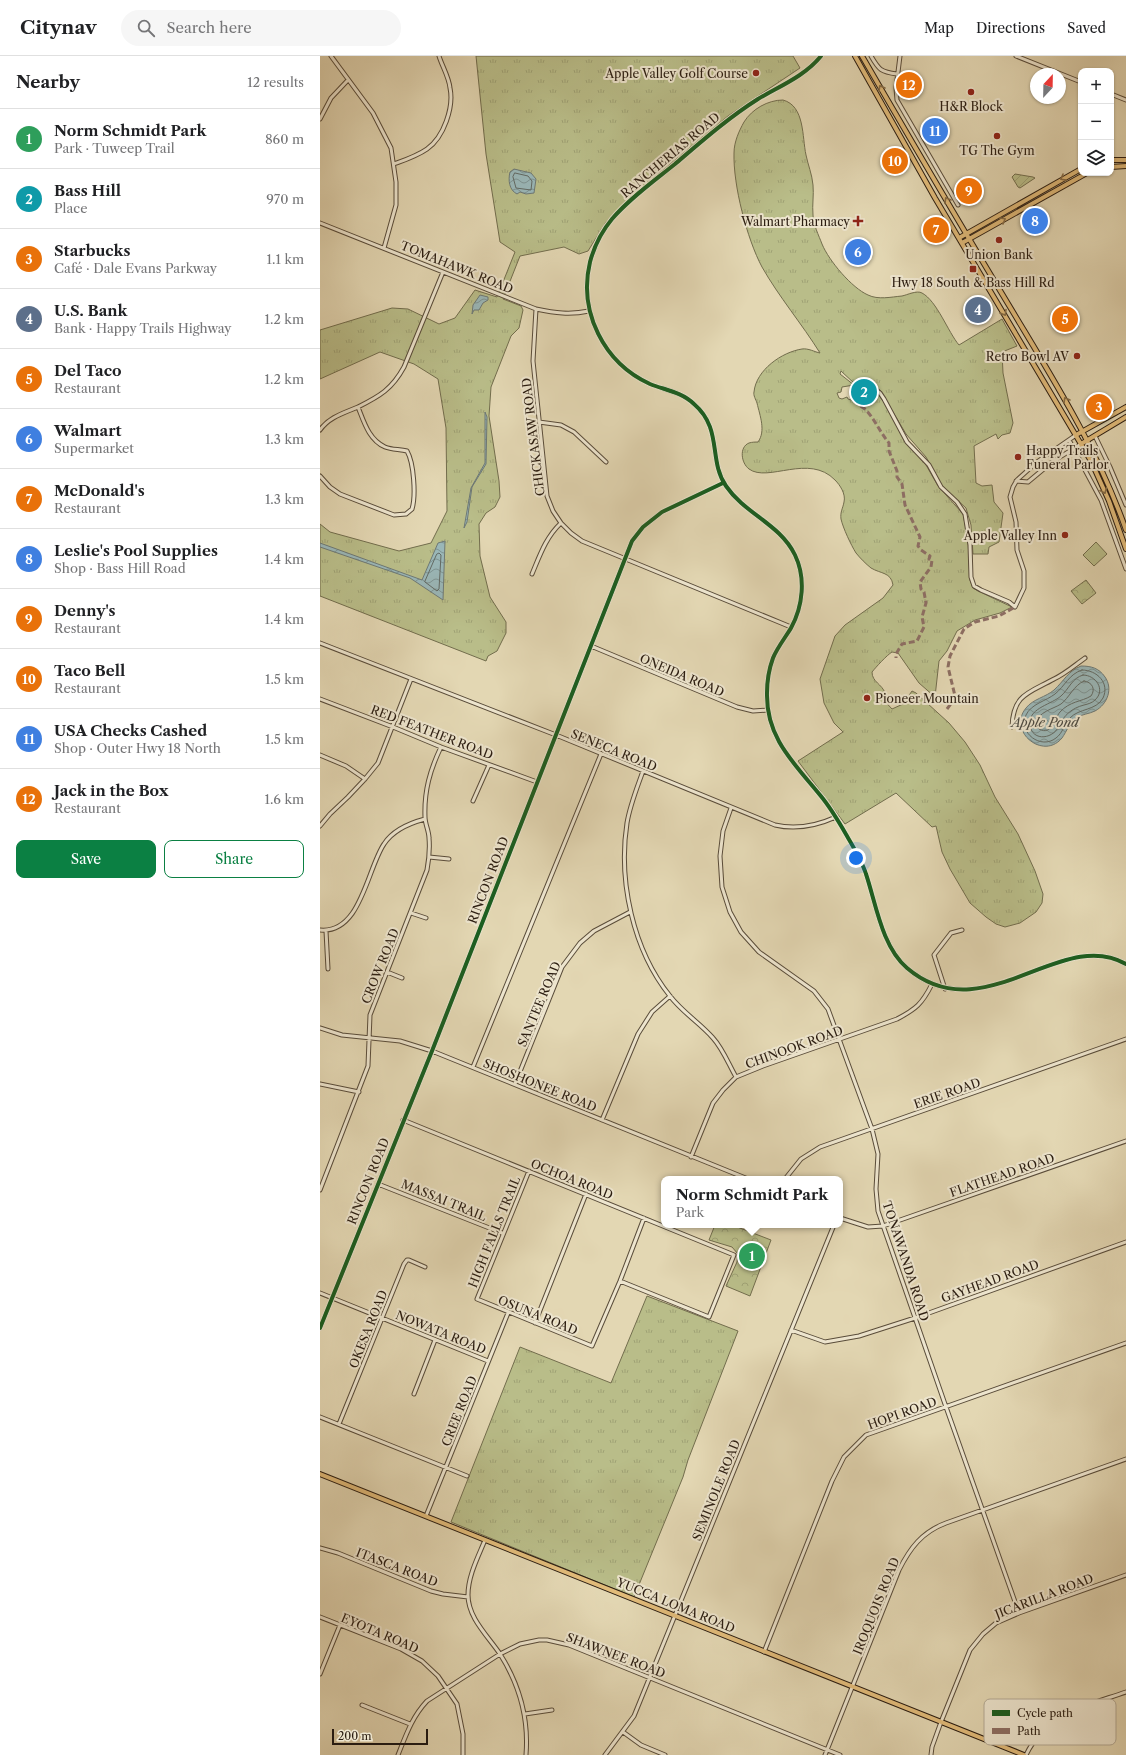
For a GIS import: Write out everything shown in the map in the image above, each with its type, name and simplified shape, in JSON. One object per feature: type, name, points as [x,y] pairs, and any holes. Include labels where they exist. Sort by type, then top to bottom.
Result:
[{"type":"main road","points":[[855,56],[959,238],[1081,444],[1098,475],[1126,549]]},
{"type":"main road","points":[[862,56],[969,240],[1083,431],[1106,478],[1126,530]]},
{"type":"main road","points":[[1114,160],[1126,160]]},
{"type":"main road","points":[[1114,167],[1126,166]]},
{"type":"main road","points":[[959,238],[1078,171]]},
{"type":"main road","points":[[962,243],[1082,176]]},
{"type":"main road","points":[[1076,435],[1126,407]]},
{"type":"main road","points":[[1081,444],[1126,418]]},
{"type":"main road","name":"YUCCA LOMA ROAD","points":[[320,1474],[984,1739]]},
{"type":"main road","name":"YUCCA LOMA ROAD","points":[[1000,1745],[1025,1755]]},
{"type":"street","points":[[331,56],[372,113],[386,136],[391,148],[394,164],[396,205],[384,248]]},
{"type":"street","points":[[394,164],[410,158],[428,148],[441,131],[448,117],[451,101],[450,87],[438,56]]},
{"type":"street","name":"RANCHERIAS ROAD","points":[[821,56],[804,73],[756,100],[722,125],[631,200],[613,218],[602,234],[590,265],[588,281],[589,311],[606,348],[626,370],[649,383],[683,396],[694,403],[706,416],[714,434],[717,458],[723,483],[739,502],[772,526],[785,538],[796,556],[801,573],[802,590],[799,611],[773,657],[767,692],[768,710],[772,726],[781,747],[836,817],[864,869],[889,946],[905,967],[932,984],[945,989],[967,990],[998,984],[1067,960],[1088,955],[1116,958],[1126,964]]},
{"type":"street","points":[[871,56],[879,69],[884,72],[896,74]]},
{"type":"street","points":[[900,56],[896,74],[897,100],[958,205]]},
{"type":"street","points":[[1016,56],[1078,81]]},
{"type":"street","points":[[320,119],[331,98],[348,80]]},
{"type":"street","points":[[1114,95],[1126,100]]},
{"type":"street","name":"TOMAHAWK ROAD","points":[[320,223],[536,308],[553,313],[566,314],[589,311]]},
{"type":"street","points":[[320,430],[325,423],[335,417],[377,398],[396,381],[404,367],[443,272]]},
{"type":"street","name":"CHICKASAW ROAD","points":[[536,308],[533,360],[547,496],[560,523],[570,533],[582,541],[791,627]]},
{"type":"street","points":[[856,397],[860,399],[866,398],[872,388],[880,393],[907,442],[929,465],[941,487],[966,514],[969,528],[971,577],[974,586],[1009,602],[1015,607],[1024,588],[1024,571],[1017,550],[1016,522],[1010,496],[1016,481],[1046,455],[1076,435]]},
{"type":"street","points":[[320,476],[330,487],[340,494],[394,515],[406,514],[412,509],[414,491],[410,456],[407,451],[386,448],[377,442],[368,433],[358,407]]},
{"type":"street","points":[[539,422],[561,425],[574,432],[606,462]]},
{"type":"street","points":[[1095,436],[1126,505]]},
{"type":"street","points":[[1069,440],[1101,500],[1126,569]]},
{"type":"street","points":[[1016,481],[1028,482],[1052,462],[1081,444]]},
{"type":"street","points":[[1046,455],[1052,462]]},
{"type":"street","name":"RINCON ROAD","points":[[320,1328],[432,1051],[632,541],[643,527],[662,512],[723,483]]},
{"type":"street","points":[[532,574],[543,546],[551,532],[560,523]]},
{"type":"street","name":"SENECA ROAD","points":[[320,643],[556,735],[775,825],[788,828],[807,827],[836,817]]},
{"type":"street","name":"ONEIDA ROAD","points":[[591,646],[737,708],[753,711],[768,710]]},
{"type":"street","points":[[1012,727],[1012,715],[1015,706],[1026,692],[1061,675],[1085,658]]},
{"type":"street","points":[[320,826],[365,779],[378,763],[411,679]]},
{"type":"street","name":"RED FEATHER ROAD","points":[[320,699],[393,726],[441,747],[537,782]]},
{"type":"street","name":"CROW ROAD","points":[[320,1190],[368,1066],[370,1015],[427,870],[429,838],[425,818],[425,792],[431,770],[441,747]]},
{"type":"street","points":[[320,754],[346,766],[365,779]]},
{"type":"street","points":[[473,1068],[601,754]]},
{"type":"street","points":[[473,801],[489,764]]},
{"type":"street","points":[[643,771],[634,794],[627,824],[624,863],[630,912],[641,944],[653,968],[670,996],[714,1038],[736,1077]]},
{"type":"street","name":"TONAWANDA ROAD","points":[[731,808],[723,831],[720,856],[722,887],[730,912],[741,932],[759,952],[814,991],[828,1009],[872,1129],[878,1154],[876,1189],[878,1211],[982,1510],[1020,1613]]},
{"type":"street","points":[[320,930],[326,931],[342,924],[358,907],[384,844],[406,825],[425,818]]},
{"type":"street","points":[[429,857],[449,859]]},
{"type":"street","name":"SANTEE ROAD","points":[[515,1084],[562,967],[580,943],[594,931],[630,912]]},
{"type":"street","points":[[411,913],[426,918]]},
{"type":"street","points":[[945,989],[934,955],[951,933],[962,930]]},
{"type":"street","points":[[326,931],[328,969]]},
{"type":"street","points":[[387,972],[402,978]]},
{"type":"street","name":"CHINOOK ROAD","points":[[691,1157],[714,1103],[723,1090],[736,1077],[897,1019],[915,1010],[925,997],[932,984]]},
{"type":"street","points":[[602,1120],[638,1034],[652,1012],[670,996]]},
{"type":"street","name":"SHOSHONEE ROAD","points":[[320,1028],[342,1035],[400,1041],[432,1051],[740,1176]]},
{"type":"street","name":"ERIE ROAD","points":[[787,1176],[801,1159],[820,1147],[1126,1039]]},
{"type":"street","points":[[320,1084],[359,1092]]},
{"type":"street","name":"OCHOA ROAD","points":[[403,1120],[661,1225]]},
{"type":"street","name":"FLATHEAD ROAD","points":[[883,1226],[1126,1141]]},
{"type":"street","name":"HIGH FALLS TRAIL","points":[[477,1299],[502,1233],[529,1171]]},
{"type":"street","name":"MASSAI TRAIL","points":[[378,1184],[502,1233]]},
{"type":"street","points":[[535,1323],[586,1194]]},
{"type":"street","points":[[620,1281],[644,1218]]},
{"type":"street","points":[[843,1219],[868,1227],[883,1226]]},
{"type":"street","name":"OCHOA ROAD","points":[[620,1281],[709,1317],[734,1255],[668,1228]]},
{"type":"street","name":"SEMINOLE ROAD","points":[[605,1755],[634,1716],[833,1228]]},
{"type":"street","name":"GAYHEAD ROAD","points":[[790,1330],[825,1342],[859,1336],[915,1318],[1126,1242]]},
{"type":"street","name":"OKESA ROAD","points":[[339,1424],[407,1260],[426,1267]]},
{"type":"street","name":"OSUNA ROAD","points":[[477,1299],[592,1346],[620,1281]]},
{"type":"street","name":"NOWATA ROAD","points":[[320,1293],[488,1361]]},
{"type":"street","name":"CREE ROAD","points":[[426,1516],[508,1312]]},
{"type":"street","points":[[414,1394],[435,1340]]},
{"type":"street","name":"HOPI ROAD","points":[[764,1652],[832,1481],[844,1457],[866,1435],[1126,1343]]},
{"type":"street","points":[[320,1416],[467,1476]]},
{"type":"street","name":"IROQUOIS ROAD","points":[[825,1755],[907,1554],[914,1544],[932,1528],[1126,1459]]},
{"type":"street","points":[[485,1540],[473,1572],[468,1597],[474,1616],[500,1654],[516,1684],[525,1714],[526,1755]]},
{"type":"street","name":"ITASCA ROAD","points":[[320,1548],[338,1553],[431,1591],[448,1595],[468,1597]]},
{"type":"street","name":"JICARILLA ROAD","points":[[931,1755],[932,1747],[941,1722],[970,1650],[983,1634],[996,1623],[1020,1613],[1126,1575]]},
{"type":"street","name":"EYOTA ROAD","points":[[320,1617],[401,1649],[422,1661],[438,1676],[448,1688],[457,1704],[463,1734],[463,1755]]},
{"type":"street","points":[[320,1674],[340,1625]]},
{"type":"street","name":"SHAWNEE ROAD","points":[[398,1755],[410,1724],[417,1711],[427,1701],[500,1654],[520,1644],[547,1640],[569,1645],[840,1755]]},
{"type":"street","points":[[1106,1699],[1126,1692]]},
{"type":"street","points":[[362,1705],[410,1724]]},
{"type":"street","points":[[525,1714],[552,1710]]},
{"type":"street","points":[[623,1732],[641,1745],[665,1755]]},
{"type":"street","points":[[1025,1755],[1032,1745]]},
{"type":"green space","name":"Apple Valley Golf Course","points":[[476,56],[793,56],[800,68],[728,116],[628,199],[606,222],[588,251],[579,254],[564,247],[520,256],[503,299],[521,306],[523,310],[519,328],[511,336],[491,387],[489,416],[500,497],[495,507],[486,513],[479,524],[480,556],[490,597],[506,622],[506,633],[497,651],[488,656],[486,661],[320,596],[320,524],[330,532],[399,551],[431,543],[447,511],[446,428],[438,379],[414,364],[380,352],[320,379],[320,330],[392,308],[408,309],[439,324],[455,318],[475,290],[497,297],[515,252],[500,242],[486,154]]},
{"type":"green space","points":[[777,100],[783,100],[790,103],[799,115],[812,181],[813,219],[816,230],[825,251],[835,266],[848,280],[872,297],[885,298],[917,292],[922,293],[933,303],[959,345],[1002,319],[1017,346],[1002,352],[1003,373],[1013,423],[1010,433],[1002,435],[998,439],[996,434],[974,446],[976,483],[982,486],[992,485],[994,502],[1003,513],[999,542],[989,547],[988,554],[973,554],[971,525],[966,508],[942,486],[926,457],[906,434],[880,390],[875,386],[868,388],[855,384],[841,371],[840,374],[854,385],[842,387],[841,392],[837,393],[839,398],[842,399],[847,397],[848,399],[862,401],[867,399],[873,390],[877,393],[884,402],[905,441],[926,465],[938,486],[963,514],[968,539],[970,580],[973,588],[1012,607],[1000,613],[975,620],[957,631],[947,651],[939,661],[935,697],[919,683],[898,653],[892,652],[872,672],[872,675],[875,681],[884,690],[885,693],[879,695],[892,709],[903,704],[912,691],[916,693],[949,723],[965,742],[980,765],[995,797],[1018,834],[1035,871],[1043,894],[1042,903],[1036,912],[1020,923],[1005,927],[996,924],[970,903],[942,852],[936,826],[932,827],[896,793],[845,824],[798,761],[843,732],[834,723],[824,703],[820,679],[835,636],[845,625],[883,598],[893,585],[888,575],[871,568],[854,550],[845,532],[841,519],[844,499],[841,487],[835,480],[825,472],[813,469],[801,468],[767,473],[757,472],[746,466],[742,455],[742,451],[746,445],[753,442],[758,442],[762,433],[761,418],[754,396],[756,384],[760,376],[771,363],[786,354],[804,349],[820,353],[762,267],[751,242],[738,196],[734,166],[734,149],[740,129],[747,117],[756,109]]},
{"type":"green space","points":[[1015,174],[1035,178],[1020,188],[1012,177]]},
{"type":"green space","points":[[1096,542],[1107,554],[1094,566],[1083,555]]},
{"type":"green space","points":[[1086,580],[1096,593],[1082,604],[1071,591]]},
{"type":"green space","points":[[714,1228],[740,1228],[771,1240],[750,1296],[726,1286],[737,1262],[738,1254],[732,1247],[709,1240]]},
{"type":"green space","points":[[647,1296],[738,1331],[688,1460],[683,1477],[634,1597],[451,1522],[520,1347],[611,1383]]},
{"type":"water","points":[[514,169],[531,173],[536,179],[534,193],[526,194],[520,192],[517,194],[512,190],[509,178],[510,172]]},
{"type":"water","points":[[480,295],[488,297],[488,300],[483,303],[479,310],[474,310],[472,314],[473,305]]},
{"type":"water","points":[[485,412],[487,417],[486,464],[472,487],[467,522],[464,528],[471,488],[485,463]]},
{"type":"water","points":[[445,541],[443,600],[410,578],[320,547],[320,543],[422,580],[438,543]]},
{"type":"water","name":"Apple Pond","points":[[1081,666],[1094,668],[1100,671],[1105,677],[1109,686],[1106,700],[1095,711],[1076,718],[1062,738],[1054,744],[1046,746],[1037,745],[1024,734],[1021,726],[1021,717],[1026,708],[1032,702],[1054,690],[1069,673]]},
{"type":"marked path","points":[[854,400],[866,410],[889,443],[889,451],[897,471],[897,477],[902,484],[905,505],[920,537],[918,546],[930,556],[929,559],[932,560],[931,567],[920,582],[926,603],[922,617],[924,627],[917,641],[902,644],[896,654],[896,658]]},
{"type":"marked path","points":[[947,709],[955,696],[948,667],[950,656],[964,629],[975,622],[999,616],[1015,607]]},
{"type":"cycle path","points":[[821,56],[800,75],[747,106],[705,138],[619,211],[599,239],[590,262],[587,281],[588,299],[592,317],[598,334],[620,363],[634,375],[650,384],[673,392],[689,400],[703,414],[709,424],[717,466],[726,486],[734,496],[781,535],[789,544],[795,555],[801,573],[802,592],[795,619],[775,654],[770,667],[767,693],[771,723],[776,737],[783,749],[828,805],[858,855],[866,874],[881,924],[891,949],[898,959],[907,968],[936,985],[964,989],[993,985],[1075,958],[1101,956],[1126,964]]},
{"type":"cycle path","points":[[320,1328],[432,1051],[632,541],[643,527],[662,512],[723,483]]},
{"type":"place","name":"Apple Valley Golf Course","points":[[756,73]]},
{"type":"place","name":"Jack in the Box","points":[[909,85]]},
{"type":"place","name":"H&R Block","points":[[971,92]]},
{"type":"place","name":"USA Checks Cashed","points":[[935,131]]},
{"type":"place","name":"TG The Gym","points":[[997,136]]},
{"type":"place","name":"Taco Bell","points":[[895,161]]},
{"type":"place","name":"Denny's","points":[[969,191]]},
{"type":"place","name":"Walmart Pharmacy","points":[[858,221]]},
{"type":"place","name":"Leslie's Pool Supplies","points":[[1035,221]]},
{"type":"place","name":"McDonald's","points":[[936,230]]},
{"type":"place","name":"Union Bank","points":[[999,240]]},
{"type":"place","name":"Walmart","points":[[858,252]]},
{"type":"place","name":"Hwy 18 South & Bass Hill Rd","points":[[973,269]]},
{"type":"place","name":"U.S. Bank","points":[[978,310]]},
{"type":"place","name":"Del Taco","points":[[1065,319]]},
{"type":"place","name":"Retro Bowl AV","points":[[1077,356]]},
{"type":"place","name":"Bass Hill","points":[[864,392]]},
{"type":"place","name":"Starbucks","points":[[1099,407]]},
{"type":"place","name":"Happy Trails Funeral Parlor","points":[[1018,457]]},
{"type":"place","name":"Apple Valley Inn","points":[[1065,535]]},
{"type":"place","name":"Pioneer Mountain","points":[[867,698]]},
{"type":"place","name":"Norm Schmidt Park","points":[[752,1256]]}]
